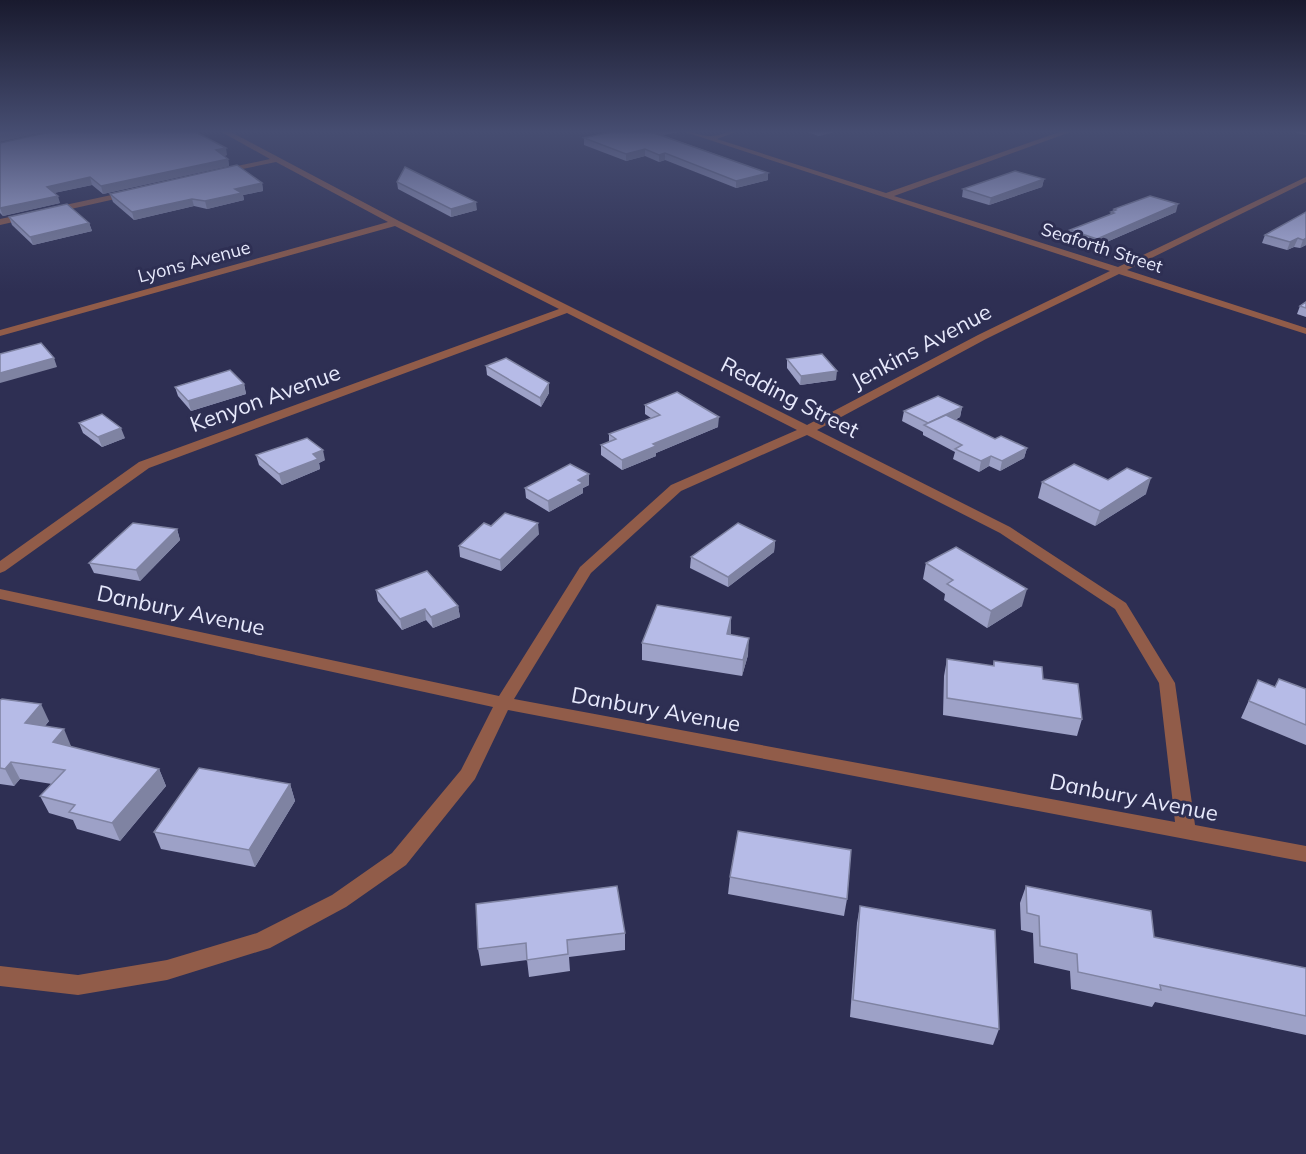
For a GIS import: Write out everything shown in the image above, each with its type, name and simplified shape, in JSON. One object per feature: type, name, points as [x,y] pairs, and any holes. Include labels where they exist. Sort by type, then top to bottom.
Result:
[{"type":"street","name":"Redding Street","points":[[321,184],[396,224],[1005,530],[1122,606],[1167,683],[1186,830]]},
{"type":"street","name":"Seaforth Street","points":[[852,184],[1306,332]]},
{"type":"street","points":[[888,195],[920,184]]},
{"type":"street","name":"Jenkins Avenue","points":[[0,976],[78,985],[167,970],[262,941],[339,901],[399,859],[468,774],[503,703],[585,570],[676,488],[808,430],[982,337],[1296,184]]},
{"type":"street","points":[[0,222],[138,191]]},
{"type":"street","name":"Lyons Avenue","points":[[0,333],[396,224]]},
{"type":"street","name":"Kenyon Avenue","points":[[0,568],[144,465],[568,309]]},
{"type":"street","name":"Danbury Avenue","points":[[0,594],[503,703],[1306,854]]},
{"type":"building","points":[[0,184],[61,184],[47,187],[58,196],[0,208]]},
{"type":"building","points":[[154,184],[258,184],[235,189],[242,193],[205,201],[192,199],[132,212],[110,194]]},
{"type":"building","points":[[401,184],[439,184],[476,202],[451,209]]},
{"type":"building","points":[[978,184],[1030,184],[991,198],[963,189]]},
{"type":"building","points":[[1150,196],[1178,204],[1097,239],[1070,230],[1114,213],[1111,212],[1116,210],[1114,209]]},
{"type":"building","points":[[67,204],[89,223],[30,237],[9,217]]},
{"type":"building","points":[[1306,212],[1306,238],[1303,240],[1298,238],[1290,242],[1265,235]]},
{"type":"building","points":[[41,343],[54,358],[0,373],[0,354]]},
{"type":"building","points":[[822,354],[837,371],[801,376],[787,359]]},
{"type":"building","points":[[506,358],[549,383],[540,398],[486,366]]},
{"type":"building","points":[[230,370],[244,384],[188,401],[175,387]]},
{"type":"building","points":[[677,392],[719,417],[653,444],[656,446],[622,460],[601,445],[616,439],[609,434],[660,415],[645,405]]},
{"type":"building","points":[[938,396],[962,407],[928,423],[904,411]]},
{"type":"building","points":[[102,414],[121,428],[98,437],[79,423]]},
{"type":"building","points":[[946,415],[995,439],[1001,436],[1027,448],[1002,461],[991,456],[981,461],[955,449],[962,445],[924,425]]},
{"type":"building","points":[[307,438],[323,450],[313,454],[318,459],[279,474],[256,455]]},
{"type":"building","points":[[570,464],[589,474],[578,480],[583,483],[548,501],[525,488]]},
{"type":"building","points":[[1074,464],[1108,480],[1127,468],[1151,478],[1100,511],[1042,482]]},
{"type":"building","points":[[505,513],[538,523],[500,560],[459,546],[484,523],[491,526]]},
{"type":"building","points":[[133,523],[177,529],[136,570],[89,563]]},
{"type":"building","points":[[738,523],[775,541],[728,577],[691,557]]},
{"type":"building","points":[[956,547],[1027,589],[991,611],[947,584],[953,580],[926,563]]},
{"type":"building","points":[[427,571],[458,606],[431,617],[425,609],[400,619],[376,590]]},
{"type":"building","points":[[657,605],[731,617],[727,634],[749,638],[743,660],[642,643]]},
{"type":"building","points":[[947,659],[994,666],[994,661],[1042,667],[1043,679],[1078,684],[1082,719],[947,698]]},
{"type":"building","points":[[1279,679],[1306,689],[1306,725],[1249,701],[1258,680],[1275,687]]},
{"type":"building","points":[[0,700],[41,704],[25,723],[64,729],[53,742],[159,769],[112,823],[69,812],[75,805],[40,796],[65,770],[11,762],[5,769],[0,768]]},
{"type":"building","points":[[199,768],[290,784],[249,850],[154,832]]},
{"type":"building","points":[[738,831],[851,850],[847,899],[730,877]]},
{"type":"building","points":[[617,886],[625,933],[567,940],[568,954],[527,960],[526,943],[478,949],[476,904]]},
{"type":"building","points":[[1026,886],[1151,911],[1154,937],[1306,968],[1306,1016],[1160,985],[1161,990],[1078,972],[1077,954],[1040,946],[1039,916],[1027,913]]},
{"type":"building","points":[[860,906],[995,930],[999,1029],[853,1000]]}]
